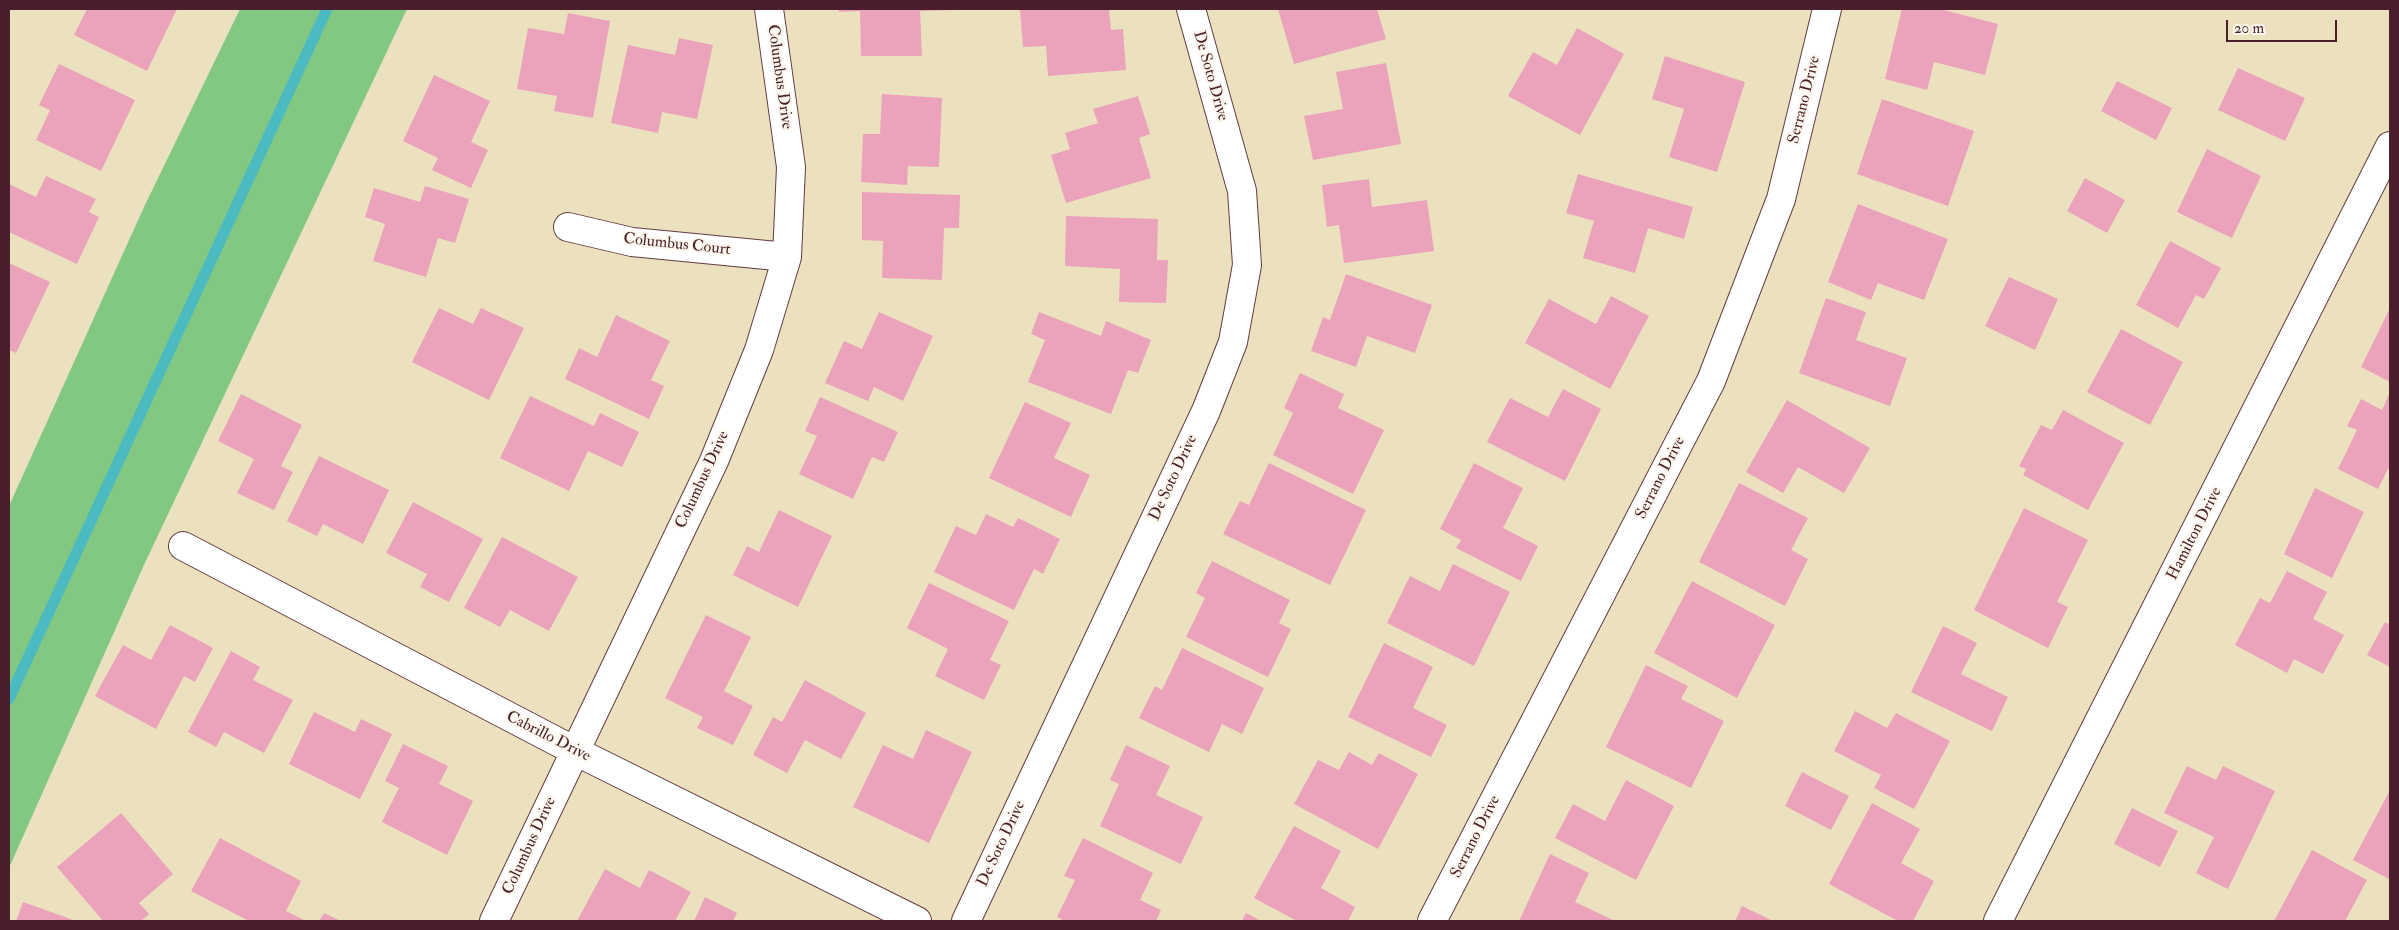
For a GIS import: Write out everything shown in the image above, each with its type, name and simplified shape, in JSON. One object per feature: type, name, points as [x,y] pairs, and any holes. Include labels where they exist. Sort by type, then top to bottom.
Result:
[{"type":"street","name":"Columbus Drive","points":[[494,921],[714,461],[759,350],[787,257],[792,167],[769,9]]},
{"type":"street","name":"De Soto Drive","points":[[966,921],[1206,411],[1233,342],[1247,265],[1242,191],[1191,9]]},
{"type":"street","name":"Serrano Drive","points":[[1432,921],[1711,381],[1781,199],[1827,9]]},
{"type":"street","name":"Hamilton Drive","points":[[1998,921],[2390,146]]},
{"type":"street","name":"Columbus Court","points":[[568,227],[632,242],[787,257]]},
{"type":"street","name":"Cabrillo Drive","points":[[183,546],[575,751],[916,921]]},
{"type":"green space","points":[[240,9],[407,9],[143,567],[9,868],[9,506],[144,207]]},
{"type":"building","points":[[87,9],[177,9],[147,71],[74,35]]},
{"type":"building","points":[[838,9],[957,10],[920,11],[922,56],[861,56],[860,11],[839,12]]},
{"type":"building","points":[[1020,9],[1109,9],[1111,30],[1123,29],[1126,70],[1048,76],[1046,46],[1023,47]]},
{"type":"building","points":[[1278,9],[1377,9],[1386,39],[1294,64]]},
{"type":"building","points":[[1902,9],[1940,9],[1998,24],[1985,75],[1934,62],[1927,90],[1885,79]]},
{"type":"building","points":[[568,13],[610,21],[593,118],[554,111],[557,96],[517,89],[528,28],[564,34]]},
{"type":"building","points":[[1577,28],[1624,54],[1580,135],[1508,96],[1533,52],[1557,65]]},
{"type":"building","points":[[679,38],[713,45],[697,119],[662,112],[658,133],[611,123],[628,45],[675,55]]},
{"type":"building","points":[[1665,56],[1745,82],[1717,172],[1669,157],[1684,109],[1652,99]]},
{"type":"building","points":[[1386,63],[1401,144],[1313,160],[1304,116],[1343,109],[1336,72]]},
{"type":"building","points":[[59,64],[135,100],[101,171],[36,140],[50,110],[39,105]]},
{"type":"building","points":[[2238,68],[2305,98],[2285,141],[2218,110]]},
{"type":"building","points":[[434,75],[490,101],[471,142],[488,150],[471,188],[432,170],[438,158],[403,141]]},
{"type":"building","points":[[2117,81],[2172,108],[2156,140],[2101,111]]},
{"type":"building","points":[[882,94],[942,98],[939,167],[908,166],[907,185],[861,182],[863,134],[880,134]]},
{"type":"building","points":[[1138,96],[1150,134],[1139,138],[1151,178],[1066,203],[1051,155],[1070,149],[1065,133],[1098,123],[1093,109]]},
{"type":"building","points":[[1882,99],[1974,131],[1948,206],[1857,174]]},
{"type":"building","points":[[2207,149],[2261,176],[2232,238],[2177,212]]},
{"type":"building","points":[[1578,174],[1693,207],[1684,239],[1648,228],[1635,273],[1583,258],[1594,221],[1566,213]]},
{"type":"building","points":[[46,176],[96,199],[89,212],[99,217],[77,264],[9,232],[9,184],[36,197]]},
{"type":"building","points":[[2085,178],[2125,200],[2107,233],[2067,211]]},
{"type":"building","points":[[1369,179],[1372,207],[1427,200],[1434,251],[1344,263],[1339,225],[1327,227],[1322,185]]},
{"type":"building","points":[[425,186],[469,199],[455,243],[438,238],[426,277],[373,261],[385,224],[365,217],[374,188],[420,202]]},
{"type":"building","points":[[862,192],[960,195],[959,228],[944,228],[942,280],[882,278],[883,241],[862,240]]},
{"type":"building","points":[[1858,204],[1948,239],[1924,300],[1878,283],[1871,300],[1828,282]]},
{"type":"building","points":[[1066,216],[1158,219],[1157,260],[1168,260],[1166,303],[1119,302],[1120,269],[1065,266]]},
{"type":"building","points":[[2170,241],[2221,268],[2204,299],[2196,295],[2178,328],[2136,305]]},
{"type":"building","points":[[9,263],[50,282],[16,353],[9,350]]},
{"type":"building","points":[[1346,274],[1432,305],[1415,353],[1367,336],[1356,367],[1311,351],[1323,317],[1330,320]]},
{"type":"building","points":[[2009,277],[2058,299],[2035,350],[1985,326]]},
{"type":"building","points":[[1611,296],[1649,316],[1610,389],[1525,343],[1549,299],[1596,324]]},
{"type":"building","points":[[1826,298],[1866,312],[1856,340],[1907,358],[1890,406],[1799,373]]},
{"type":"building","points":[[439,308],[473,324],[481,308],[524,328],[489,400],[412,362]]},
{"type":"building","points":[[2390,308],[2390,382],[2361,367]]},
{"type":"building","points":[[879,312],[933,336],[903,401],[874,387],[868,401],[825,383],[844,341],[862,349]]},
{"type":"building","points":[[1039,312],[1101,336],[1106,321],[1151,340],[1138,373],[1128,370],[1111,414],[1028,382],[1045,340],[1031,334]]},
{"type":"building","points":[[616,315],[670,341],[651,380],[664,386],[649,419],[565,379],[579,348],[597,357]]},
{"type":"building","points":[[2121,329],[2183,362],[2150,425],[2087,392]]},
{"type":"building","points":[[1300,373],[1344,394],[1338,408],[1384,430],[1353,494],[1273,455],[1293,413],[1284,408]]},
{"type":"building","points":[[1563,389],[1601,409],[1565,481],[1487,442],[1510,398],[1548,417]]},
{"type":"building","points":[[2390,392],[2390,465],[2378,489],[2338,469],[2357,430],[2347,426],[2361,399],[2382,410]]},
{"type":"building","points":[[241,394],[302,425],[281,466],[293,472],[274,510],[237,493],[254,459],[218,441]]},
{"type":"building","points":[[530,396],[594,426],[600,413],[639,432],[622,467],[588,451],[569,491],[500,458]]},
{"type":"building","points":[[820,397],[898,432],[884,462],[872,457],[853,499],[799,474],[817,436],[805,431]]},
{"type":"building","points":[[1787,400],[1870,448],[1844,493],[1798,467],[1783,493],[1746,472]]},
{"type":"building","points":[[1025,402],[1071,423],[1054,458],[1090,475],[1071,517],[989,478]]},
{"type":"building","points":[[2063,410],[2124,443],[2088,510],[2023,475],[2026,469],[2019,466],[2041,425],[2052,430]]},
{"type":"building","points":[[319,456],[389,490],[363,544],[323,524],[317,536],[287,521]]},
{"type":"building","points":[[1269,463],[1366,510],[1330,585],[1223,534],[1240,501],[1249,505]]},
{"type":"building","points":[[1474,463],[1523,488],[1503,528],[1538,546],[1521,581],[1456,548],[1461,540],[1440,529]]},
{"type":"building","points":[[1739,483],[1808,518],[1791,550],[1808,559],[1785,606],[1699,562]]},
{"type":"building","points":[[2315,488],[2364,512],[2332,578],[2284,554]]},
{"type":"building","points":[[413,502],[483,539],[449,602],[420,587],[427,574],[386,553]]},
{"type":"building","points":[[2024,508],[2088,540],[2057,602],[2068,607],[2048,648],[1974,610]]},
{"type":"building","points":[[779,510],[832,536],[798,607],[733,575],[747,546],[759,552]]},
{"type":"building","points":[[986,514],[1013,527],[1018,518],[1060,539],[1043,574],[1034,569],[1014,610],[934,572],[956,526],[976,535]]},
{"type":"building","points":[[502,537],[578,577],[549,631],[510,610],[500,627],[464,608]]},
{"type":"building","points":[[1212,561],[1290,600],[1279,623],[1291,629],[1268,677],[1186,637],[1205,598],[1196,593]]},
{"type":"building","points":[[1453,564],[1510,592],[1474,666],[1387,623],[1410,576],[1440,591]]},
{"type":"building","points":[[2287,571],[2327,592],[2313,619],[2344,635],[2323,674],[2294,659],[2287,673],[2235,645],[2260,598],[2270,603]]},
{"type":"building","points":[[1692,581],[1775,625],[1737,698],[1654,653]]},
{"type":"building","points":[[929,583],[1009,621],[990,660],[1001,665],[984,700],[935,676],[948,649],[907,628]]},
{"type":"building","points":[[706,615],[751,637],[724,691],[753,706],[733,745],[697,728],[703,717],[665,698]]},
{"type":"building","points":[[2385,622],[2390,625],[2390,667],[2367,655]]},
{"type":"building","points":[[170,625],[213,648],[195,682],[184,676],[156,729],[95,696],[123,645],[151,660]]},
{"type":"building","points":[[1943,626],[1977,643],[1961,674],[2008,697],[1992,731],[1911,692]]},
{"type":"building","points":[[1384,643],[1433,667],[1413,708],[1447,725],[1431,757],[1348,717]]},
{"type":"building","points":[[1182,648],[1264,688],[1242,734],[1222,724],[1209,752],[1139,718],[1155,686],[1162,690]]},
{"type":"building","points":[[231,651],[260,667],[253,680],[293,700],[264,753],[224,732],[216,747],[188,732]]},
{"type":"building","points":[[1646,665],[1688,686],[1681,699],[1724,721],[1691,788],[1606,747]]},
{"type":"building","points":[[805,680],[866,713],[841,759],[805,740],[787,773],[753,755],[773,717],[782,722]]},
{"type":"building","points":[[1855,711],[1887,728],[1896,713],[1950,741],[1914,809],[1874,788],[1881,775],[1834,751]]},
{"type":"building","points":[[314,712],[355,732],[361,719],[392,734],[360,799],[289,764]]},
{"type":"building","points":[[926,730],[972,752],[929,843],[853,807],[883,745],[913,759]]},
{"type":"building","points":[[403,744],[448,766],[439,784],[473,801],[447,855],[382,822],[399,788],[385,781]]},
{"type":"building","points":[[1126,745],[1170,766],[1156,795],[1203,817],[1181,864],[1100,826],[1119,784],[1110,780]]},
{"type":"building","points":[[1349,752],[1372,765],[1379,753],[1418,774],[1378,849],[1294,804],[1318,760],[1339,770]]},
{"type":"building","points":[[2187,766],[2216,780],[2223,766],[2275,791],[2228,889],[2196,873],[2214,837],[2164,813]]},
{"type":"building","points":[[1802,772],[1849,796],[1831,830],[1785,806]]},
{"type":"building","points":[[1626,780],[1674,806],[1636,880],[1555,838],[1573,804],[1605,821]]},
{"type":"building","points":[[2390,790],[2390,877],[2389,879],[2353,860]]},
{"type":"building","points":[[1872,803],[1920,829],[1901,863],[1934,881],[1913,921],[1898,921],[1829,884]]},
{"type":"building","points":[[2132,808],[2178,831],[2160,867],[2114,844]]},
{"type":"building","points":[[121,813],[173,874],[139,903],[149,914],[141,921],[103,921],[57,867]]},
{"type":"building","points":[[1294,826],[1341,851],[1321,888],[1355,907],[1348,921],[1297,921],[1254,898]]},
{"type":"building","points":[[220,838],[301,881],[286,911],[306,921],[249,921],[191,891]]},
{"type":"building","points":[[1083,838],[1153,873],[1140,900],[1161,910],[1156,921],[1065,921],[1057,917],[1075,880],[1064,876]]},
{"type":"building","points":[[2312,850],[2367,880],[2345,921],[2274,921]]},
{"type":"building","points":[[1550,854],[1589,873],[1575,902],[1615,921],[1519,921]]},
{"type":"building","points":[[605,869],[640,888],[649,870],[691,892],[675,921],[577,921]]},
{"type":"building","points":[[705,897],[737,913],[733,921],[694,921]]},
{"type":"building","points":[[23,902],[76,921],[16,921]]},
{"type":"building","points":[[1742,906],[1773,921],[1735,921]]},
{"type":"building","points":[[324,913],[341,921],[319,921]]},
{"type":"building","points":[[1246,913],[1261,921],[1242,921]]},
{"type":"waterway","points":[[9,699],[327,9]]}]
